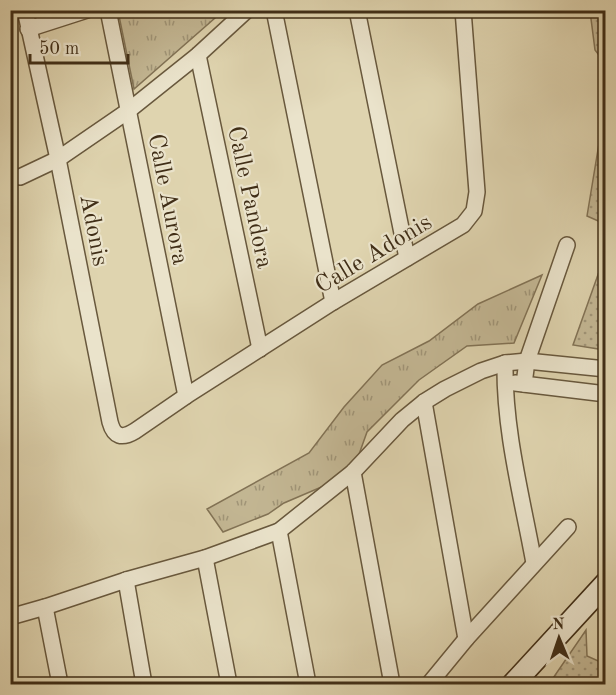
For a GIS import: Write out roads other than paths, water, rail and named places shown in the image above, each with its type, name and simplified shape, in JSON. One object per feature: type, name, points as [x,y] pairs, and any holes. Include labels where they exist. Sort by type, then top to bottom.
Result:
[{"type":"street","name":"Adonis","points":[[25,10],[58,159],[110,422],[112,430],[121,436]]},
{"type":"street","points":[[28,29],[49,16],[87,10]]},
{"type":"street","name":"Calle Aurora","points":[[108,10],[186,396]]},
{"type":"street","points":[[20,177],[58,159],[128,111],[198,55],[248,10]]},
{"type":"street","points":[[274,10],[333,302]]},
{"type":"street","points":[[357,10],[406,258]]},
{"type":"street","name":"Calle Adonis","points":[[121,436],[129,435],[333,302],[463,225],[474,211],[477,192],[463,10]]},
{"type":"street","name":"Calle Pandora","points":[[198,55],[260,349]]},
{"type":"street","points":[[524,384],[527,361],[567,245]]},
{"type":"street","points":[[10,617],[126,580],[205,558],[279,531],[353,472],[402,420],[424,402],[481,371],[505,363],[527,361],[606,369]]},
{"type":"street","points":[[505,363],[510,434],[534,563]]},
{"type":"street","points":[[481,371],[505,383],[606,394]]},
{"type":"street","points":[[424,402],[466,639]]},
{"type":"street","points":[[353,472],[392,684]]},
{"type":"street","points":[[429,684],[466,639],[568,527]]},
{"type":"street","points":[[279,531],[308,684]]},
{"type":"street","points":[[205,558],[229,684]]},
{"type":"street","points":[[126,580],[144,684]]},
{"type":"street","points":[[513,684],[606,583]]},
{"type":"street","points":[[45,607],[60,684]]}]
